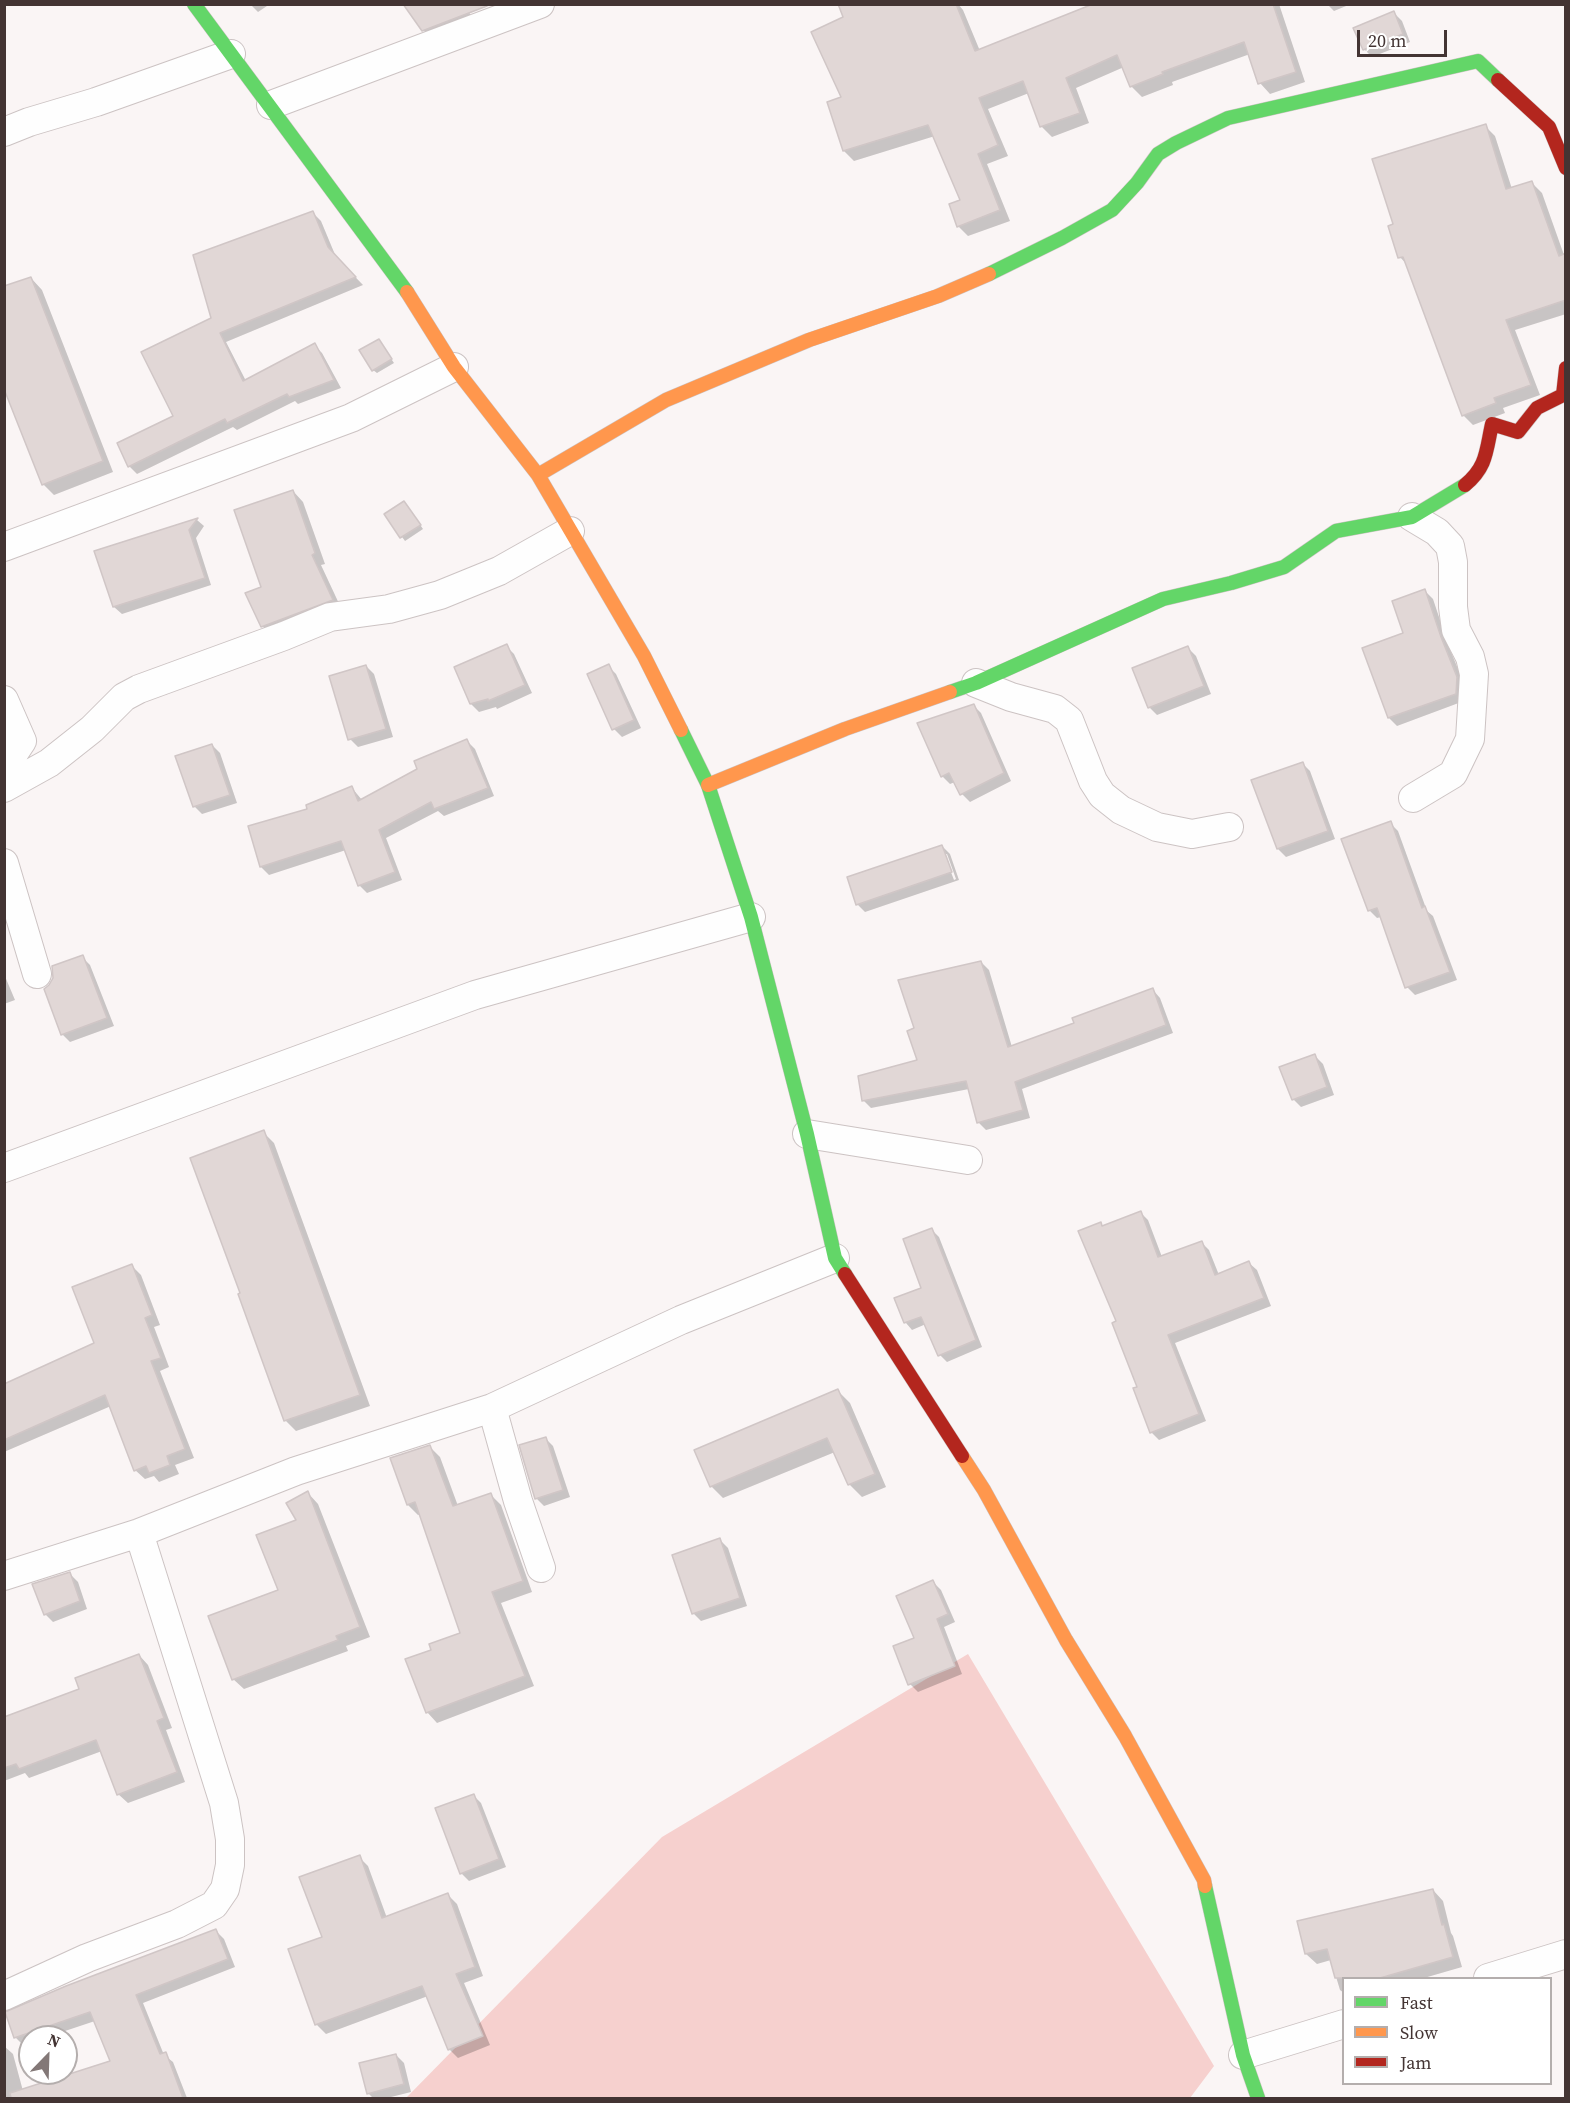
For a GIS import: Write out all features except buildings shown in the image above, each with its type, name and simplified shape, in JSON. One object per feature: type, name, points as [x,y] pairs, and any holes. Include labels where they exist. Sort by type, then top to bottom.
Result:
[{"type":"street","points":[[194,4],[397,276],[454,367],[538,475],[644,656],[708,785],[751,917],[807,1134],[836,1258],[984,1490],[1066,1640],[1125,1736],[1204,1880],[1243,2055],[1258,2098]]},
{"type":"street","points":[[271,105],[540,4]]},
{"type":"street","points":[[4,132],[231,54]]},
{"type":"street","points":[[538,475],[666,400],[809,340],[938,296],[1007,266],[1062,238],[1112,210],[1137,183],[1158,154],[1176,142],[1228,118],[1478,61],[1549,127],[1566,168]]},
{"type":"street","points":[[4,547],[351,417],[454,367]]},
{"type":"street","points":[[708,785],[845,729],[976,683],[1163,599],[1231,583],[1284,567],[1336,531],[1412,518],[1466,484],[1479,473],[1485,458],[1492,424],[1518,432],[1536,408],[1563,395],[1566,368]]},
{"type":"street","points":[[1412,518],[1437,532],[1450,546],[1453,562],[1453,607],[1456,630],[1470,657],[1474,674],[1470,739],[1453,774],[1413,798]]},
{"type":"street","points":[[4,788],[49,763],[92,729],[124,697],[139,689],[330,617],[389,609],[440,595],[499,571],[570,531]]},
{"type":"street","points":[[976,683],[1011,697],[1055,709],[1070,720],[1093,781],[1102,795],[1121,810],[1157,827],[1192,834],[1229,827]]},
{"type":"street","points":[[4,700],[22,741],[4,768]]},
{"type":"street","points":[[4,863],[37,974]]},
{"type":"street","points":[[4,1168],[475,995],[751,917]]},
{"type":"street","points":[[807,1134],[968,1160]]},
{"type":"street","points":[[4,1576],[139,1533],[297,1471],[492,1408],[681,1320],[836,1258]]},
{"type":"street","points":[[492,1408],[518,1501],[542,1568]]},
{"type":"street","points":[[4,1996],[87,1958],[177,1924],[214,1905],[225,1889],[230,1864],[230,1839],[224,1803],[139,1533]]},
{"type":"street","points":[[1491,1977],[1566,1954]]},
{"type":"street","points":[[1243,2055],[1342,2025]]},
{"type":"shaded area","points":[[968,1654],[1214,2066],[1190,2098],[406,2098],[662,1837]]},
{"type":"traffic: fast","points":[[194,4],[407,292]]},
{"type":"traffic: fast","points":[[989,274],[1112,210],[1137,183],[1158,154],[1228,118],[1478,61],[1498,80]]},
{"type":"traffic: fast","points":[[950,692],[976,683],[1163,599],[1231,583],[1284,567],[1336,531],[1412,517],[1465,485]]},
{"type":"traffic: fast","points":[[681,730],[708,785],[751,917],[807,1134],[835,1258],[845,1274]]},
{"type":"traffic: fast","points":[[1205,1886],[1243,2055],[1258,2098]]},
{"type":"traffic: slow","points":[[538,475],[666,400],[809,340],[938,296],[989,274]]},
{"type":"traffic: slow","points":[[407,292],[454,367],[538,475],[644,656],[681,730]]},
{"type":"traffic: slow","points":[[708,785],[845,729],[950,692]]},
{"type":"traffic: slow","points":[[962,1456],[984,1490],[1066,1640],[1125,1736],[1204,1880],[1205,1886]]},
{"type":"traffic: jam","points":[[1498,80],[1549,127],[1566,168]]},
{"type":"traffic: jam","points":[[1465,485],[1482,465],[1492,424],[1518,432],[1537,408],[1563,395],[1566,368]]},
{"type":"traffic: jam","points":[[845,1274],[962,1456]]}]
